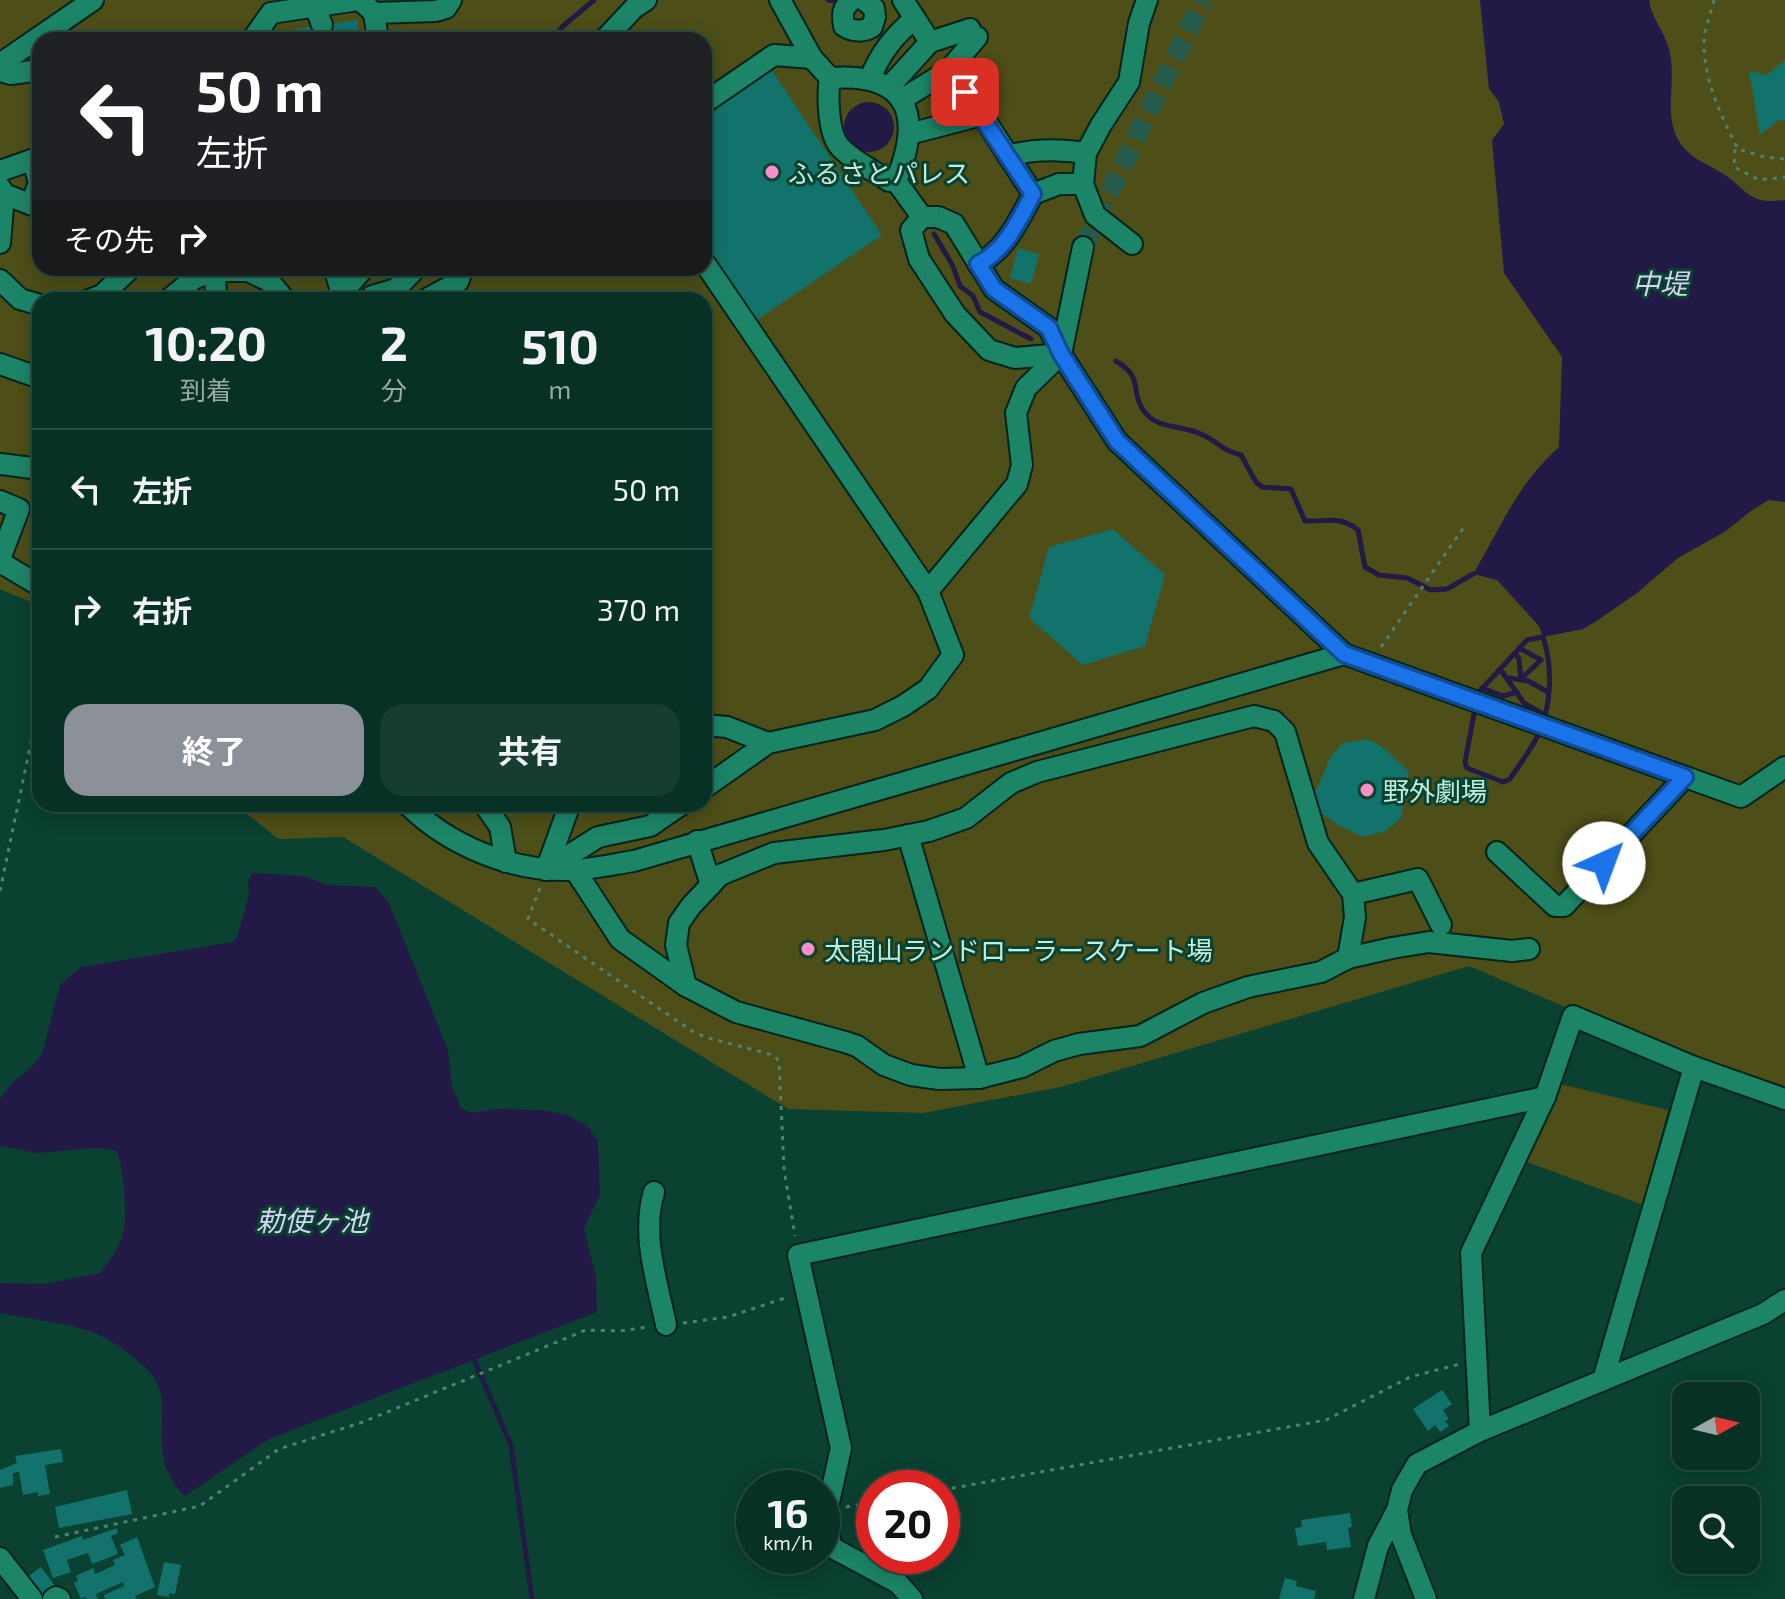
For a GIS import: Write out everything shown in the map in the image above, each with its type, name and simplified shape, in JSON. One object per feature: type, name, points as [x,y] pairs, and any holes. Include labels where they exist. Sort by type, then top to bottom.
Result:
[{"type":"street","points":[[46,32],[93,0]]},
{"type":"street","points":[[258,32],[271,13],[318,16],[364,4],[436,11],[446,8],[451,0]]},
{"type":"street","points":[[612,32],[646,0]]},
{"type":"street","points":[[780,0],[812,58],[830,78]]},
{"type":"street","points":[[852,0],[844,6],[842,16],[844,26],[852,31],[872,27],[875,3]]},
{"type":"street","points":[[903,0],[930,42]]},
{"type":"street","points":[[1132,244],[1095,215],[1083,184],[1086,153],[1129,82],[1139,23],[1147,0]]},
{"type":"street","points":[[364,4],[375,32]]},
{"type":"street","points":[[870,79],[879,56],[915,18]]},
{"type":"street","points":[[867,30],[885,49]]},
{"type":"street","points":[[974,33],[949,70],[896,93],[930,42],[974,33]]},
{"type":"street","points":[[0,64],[32,42]]},
{"type":"street","points":[[712,98],[774,55],[812,58]]},
{"type":"street","points":[[949,70],[1033,194]]},
{"type":"street","points":[[0,71],[11,74],[32,71]]},
{"type":"street","points":[[830,78],[853,76],[870,79],[896,93],[907,117],[909,134],[906,155],[896,181]]},
{"type":"street","points":[[830,78],[827,92],[831,121],[840,148],[889,181],[896,181]]},
{"type":"street","points":[[909,134],[982,115]]},
{"type":"street","points":[[1008,156],[1026,151],[1063,149],[1086,153]]},
{"type":"street","points":[[0,171],[32,160]]},
{"type":"street","points":[[896,181],[922,217]]},
{"type":"street","points":[[978,264],[988,259],[1009,237],[1033,194],[1059,184],[1083,184]]},
{"type":"street","points":[[0,243],[2,190],[32,205]]},
{"type":"street","points":[[1061,354],[1015,358],[989,350],[955,314],[919,259],[911,230],[922,217],[938,217],[954,224],[994,289],[1049,328],[1061,354],[1117,441],[1344,654],[1741,797],[1785,767]]},
{"type":"street","points":[[928,591],[1017,484],[1022,465],[1016,413],[1026,388],[1061,354],[1083,247]]},
{"type":"street","points":[[712,274],[928,591],[953,655],[928,689],[903,706],[875,720],[768,743],[712,782]]},
{"type":"street","points":[[105,292],[122,276]]},
{"type":"street","points":[[178,292],[199,276]]},
{"type":"street","points":[[260,276],[278,292]]},
{"type":"street","points":[[343,292],[357,276]]},
{"type":"street","points":[[440,292],[458,282],[460,276]]},
{"type":"street","points":[[0,280],[20,299],[32,303]]},
{"type":"street","points":[[0,364],[32,375]]},
{"type":"street","points":[[0,464],[32,468]]},
{"type":"street","points":[[0,501],[19,509],[0,560],[32,581]]},
{"type":"street","points":[[418,812],[457,842],[506,862],[546,870],[575,870],[634,861],[1344,654]]},
{"type":"street","points":[[1231,687],[1238,720]]},
{"type":"street","points":[[686,986],[676,945],[679,923],[720,875],[774,853],[908,835],[966,818],[1011,783],[1037,772],[1254,716],[1274,721],[1285,732],[1318,843],[1353,894],[1355,917],[1348,958]]},
{"type":"street","points":[[712,726],[727,727],[768,743]]},
{"type":"street","points":[[1065,735],[1072,763]]},
{"type":"street","points":[[1497,852],[1555,906],[1564,906],[1685,777]]},
{"type":"street","points":[[490,812],[500,827],[506,862]]},
{"type":"street","points":[[546,870],[567,812]]},
{"type":"street","points":[[546,870],[598,837],[650,826],[670,812]]},
{"type":"street","points":[[908,835],[979,1078]]},
{"type":"street","points":[[697,841],[711,885]]},
{"type":"street","points":[[575,870],[620,939],[686,986],[736,1012],[857,1046],[884,1065],[911,1075],[939,1079],[979,1078],[1022,1067],[1054,1051],[1079,1044],[1140,1036],[1203,1003],[1248,987],[1321,972],[1348,958],[1429,942],[1512,951],[1529,949]]},
{"type":"street","points":[[1353,894],[1418,879],[1441,925]]},
{"type":"street","points":[[1480,1431],[1471,1253],[1545,1097],[1573,1016],[1694,1067],[1785,1099]]},
{"type":"street","points":[[1603,1380],[1694,1067]]},
{"type":"street","points":[[836,1470],[841,1448],[798,1255],[1545,1097]]},
{"type":"street","points":[[654,1192],[648,1235],[666,1325]]},
{"type":"street","points":[[1364,1599],[1378,1546],[1417,1464],[1480,1431],[1763,1314],[1785,1300]]},
{"type":"street","points":[[1397,1510],[1401,1535],[1426,1599]]},
{"type":"street","points":[[840,1552],[898,1583],[912,1599]]},
{"type":"street","points":[[0,1558],[32,1599]]},
{"type":"street","points":[[53,1599],[60,1599]]},
{"type":"path","points":[[1714,0],[1704,41],[1709,80],[1721,118],[1738,149],[1764,157],[1785,159]]},
{"type":"path","points":[[1736,145],[1734,167],[1759,180],[1785,177]]},
{"type":"path","points":[[1370,663],[1466,524]]},
{"type":"path","points":[[0,891],[32,737]]},
{"type":"path","points":[[0,861],[6,862]]},
{"type":"path","points":[[546,870],[528,919],[692,1031],[773,1055],[779,1061],[784,1169],[798,1255]]},
{"type":"path","points":[[55,1537],[200,1506],[279,1449],[363,1422],[586,1330],[620,1331],[728,1317],[806,1291]]},
{"type":"path","points":[[960,1487],[1326,1420],[1410,1377],[1475,1360]]},
{"type":"shaded area","points":[[0,0],[1785,0],[1785,1094],[1697,1063],[1469,966],[1061,1087],[923,1113],[788,1109],[343,837],[278,839],[245,812],[712,812],[712,292],[32,292],[32,603],[0,589]]},
{"type":"shaded area","points":[[1556,1083],[1668,1110],[1643,1205],[1522,1160]]},
{"type":"water","name":"中堤","points":[[1480,0],[1649,0],[1671,60],[1671,115],[1679,141],[1692,156],[1725,175],[1751,196],[1764,201],[1785,200],[1785,502],[1769,500],[1752,510],[1726,531],[1678,558],[1637,593],[1583,629],[1543,637],[1539,626],[1497,580],[1473,574],[1521,492],[1559,447],[1562,357],[1504,273],[1492,140],[1504,124],[1499,102],[1489,89]]},
{"type":"water","points":[[869,102],[887,109],[894,127],[887,145],[869,152],[851,145],[844,127],[851,109]]},
{"type":"water","name":"勅使ヶ池","points":[[252,873],[302,876],[328,885],[375,887],[389,903],[448,1050],[452,1086],[461,1108],[472,1113],[496,1109],[543,1110],[567,1115],[587,1126],[598,1141],[600,1194],[584,1229],[596,1277],[597,1312],[269,1439],[185,1496],[166,1467],[162,1446],[161,1394],[156,1380],[147,1369],[116,1344],[97,1334],[0,1313],[0,1283],[45,1284],[101,1273],[121,1240],[125,1208],[117,1151],[97,1148],[37,1153],[0,1146],[0,1099],[42,1054],[60,985],[81,967],[233,942],[249,895],[248,881]]},
{"type":"building","points":[[357,20],[358,32],[283,32]]},
{"type":"building","points":[[1785,60],[1785,121],[1779,120],[1760,135],[1749,71],[1767,75]]},
{"type":"building","name":"ふるさとパレス","points":[[769,66],[882,235],[751,324],[712,263],[712,104]]},
{"type":"building","points":[[1018,248],[1039,254],[1031,284],[1010,278]]},
{"type":"building","points":[[1113,529],[1165,575],[1145,646],[1083,665],[1029,618],[1049,547]]},
{"type":"building","points":[[1368,739],[1385,749],[1409,772],[1401,818],[1386,831],[1363,837],[1338,825],[1310,805],[1331,756],[1343,743]]},
{"type":"building","points":[[1442,1390],[1452,1404],[1443,1410],[1449,1419],[1445,1421],[1449,1426],[1440,1432],[1435,1425],[1428,1431],[1413,1409]]},
{"type":"building","points":[[61,1449],[63,1462],[45,1465],[50,1494],[38,1496],[38,1492],[23,1495],[19,1472],[13,1473],[13,1485],[0,1488],[0,1470],[17,1463],[15,1456]]},
{"type":"building","points":[[127,1490],[132,1514],[59,1528],[55,1507]]},
{"type":"building","points":[[1350,1513],[1352,1527],[1348,1528],[1351,1547],[1327,1550],[1326,1542],[1298,1546],[1295,1528],[1302,1527],[1301,1520]]},
{"type":"building","points":[[117,1528],[118,1533],[111,1536],[118,1554],[92,1564],[88,1553],[67,1560],[71,1572],[53,1578],[43,1550]]},
{"type":"building","points":[[137,1537],[155,1587],[135,1596],[137,1599],[105,1599],[104,1595],[124,1586],[123,1582],[96,1594],[98,1599],[81,1599],[74,1583],[78,1581],[76,1576],[93,1568],[95,1574],[115,1565],[113,1560],[125,1555],[120,1545]]},
{"type":"building","points":[[164,1562],[181,1565],[175,1594],[169,1593],[169,1597],[157,1595]]},
{"type":"building","points":[[41,1567],[56,1587],[44,1596],[29,1576]]},
{"type":"building","points":[[1285,1578],[1297,1581],[1296,1586],[1316,1591],[1314,1599],[1279,1599]]},
{"type":"waterway","points":[[559,32],[594,0]]},
{"type":"waterway","points":[[828,0],[843,2]]},
{"type":"waterway","points":[[934,234],[953,266],[960,286],[973,296],[980,312],[1031,339]]},
{"type":"waterway","points":[[1116,361],[1130,373],[1142,408],[1154,420],[1195,432],[1241,455],[1262,487],[1291,489],[1305,521],[1345,522],[1358,530],[1365,567],[1379,575],[1407,578],[1431,590],[1447,589],[1473,574]]},
{"type":"waterway","points":[[1543,637],[1548,661],[1548,701],[1542,726],[1534,742],[1510,779],[1503,782],[1467,768],[1465,762],[1478,693],[1527,640],[1543,637]]},
{"type":"waterway","points":[[1515,653],[1519,659],[1521,679],[1541,660],[1519,648]]},
{"type":"waterway","points":[[1500,669],[1524,703],[1545,715]]},
{"type":"waterway","points":[[1509,678],[1528,681],[1548,692]]},
{"type":"waterway","points":[[1482,688],[1503,696],[1517,692]]},
{"type":"waterway","points":[[471,1353],[511,1445],[532,1599]]},
{"type":"tunnel","points":[[1083,247],[1203,0]]},
{"type":"place","name":"ふるさとパレス","points":[[772,172]]},
{"type":"place","name":"野外劇場","points":[[1367,790]]},
{"type":"place","name":"太閤山ランドローラースケート場","points":[[808,949]]},
{"type":"route","points":[[965,92],[1033,194],[1009,237],[988,259],[978,264],[994,289],[1049,328],[1061,354],[1117,441],[1344,654],[1685,777],[1604,863]]}]
